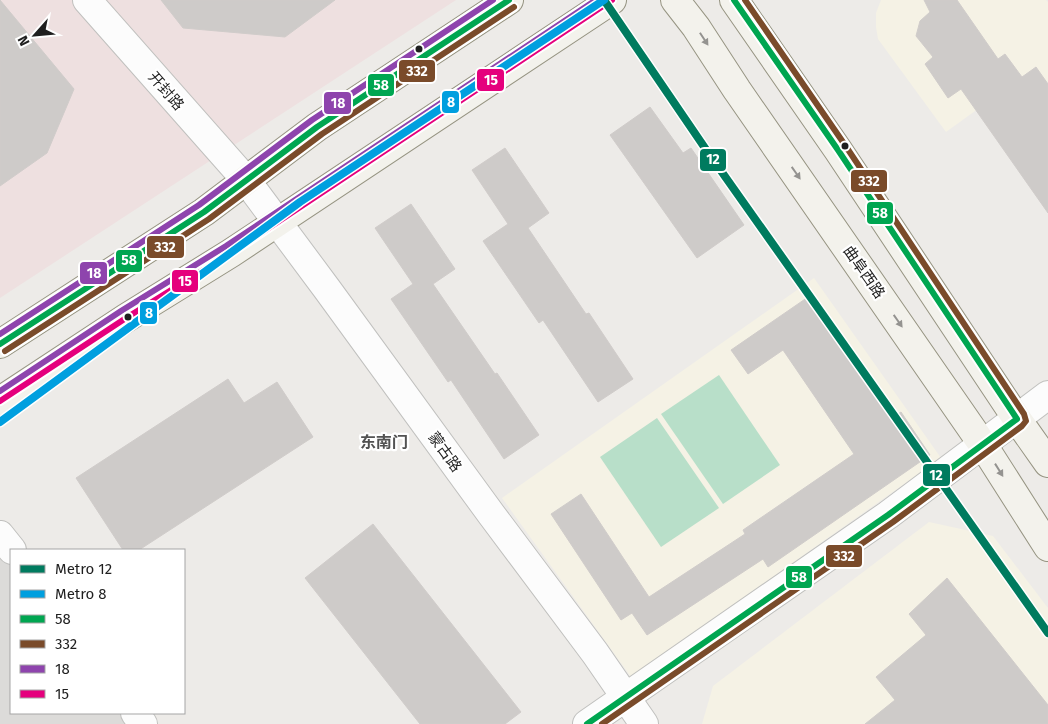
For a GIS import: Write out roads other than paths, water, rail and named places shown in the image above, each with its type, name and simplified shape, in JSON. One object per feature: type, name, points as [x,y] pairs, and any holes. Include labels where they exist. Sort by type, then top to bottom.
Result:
[{"type":"main road","points":[[0,344],[204,212],[317,127],[510,0]]},
{"type":"main road","points":[[0,401],[277,222],[612,0]]},
{"type":"main road","name":"曲阜西路","points":[[675,0],[696,26],[737,90],[983,445],[1048,547]]},
{"type":"main road","points":[[734,0],[838,150],[1048,463]]},
{"type":"street","name":"开封路","points":[[87,0],[246,180]]},
{"type":"street","name":"蒙古路","points":[[246,180],[596,654],[644,724]]},
{"type":"street","points":[[587,724],[824,560],[983,445],[1048,395]]},
{"type":"street","points":[[0,535],[11,549]]},
{"type":"metro line","name":"12","points":[[604,0],[707,151],[1048,633]]},
{"type":"metro line","name":"8","points":[[0,422],[300,202],[604,0]]},
{"type":"district","name":"东南门","points":[[384,442]]}]
